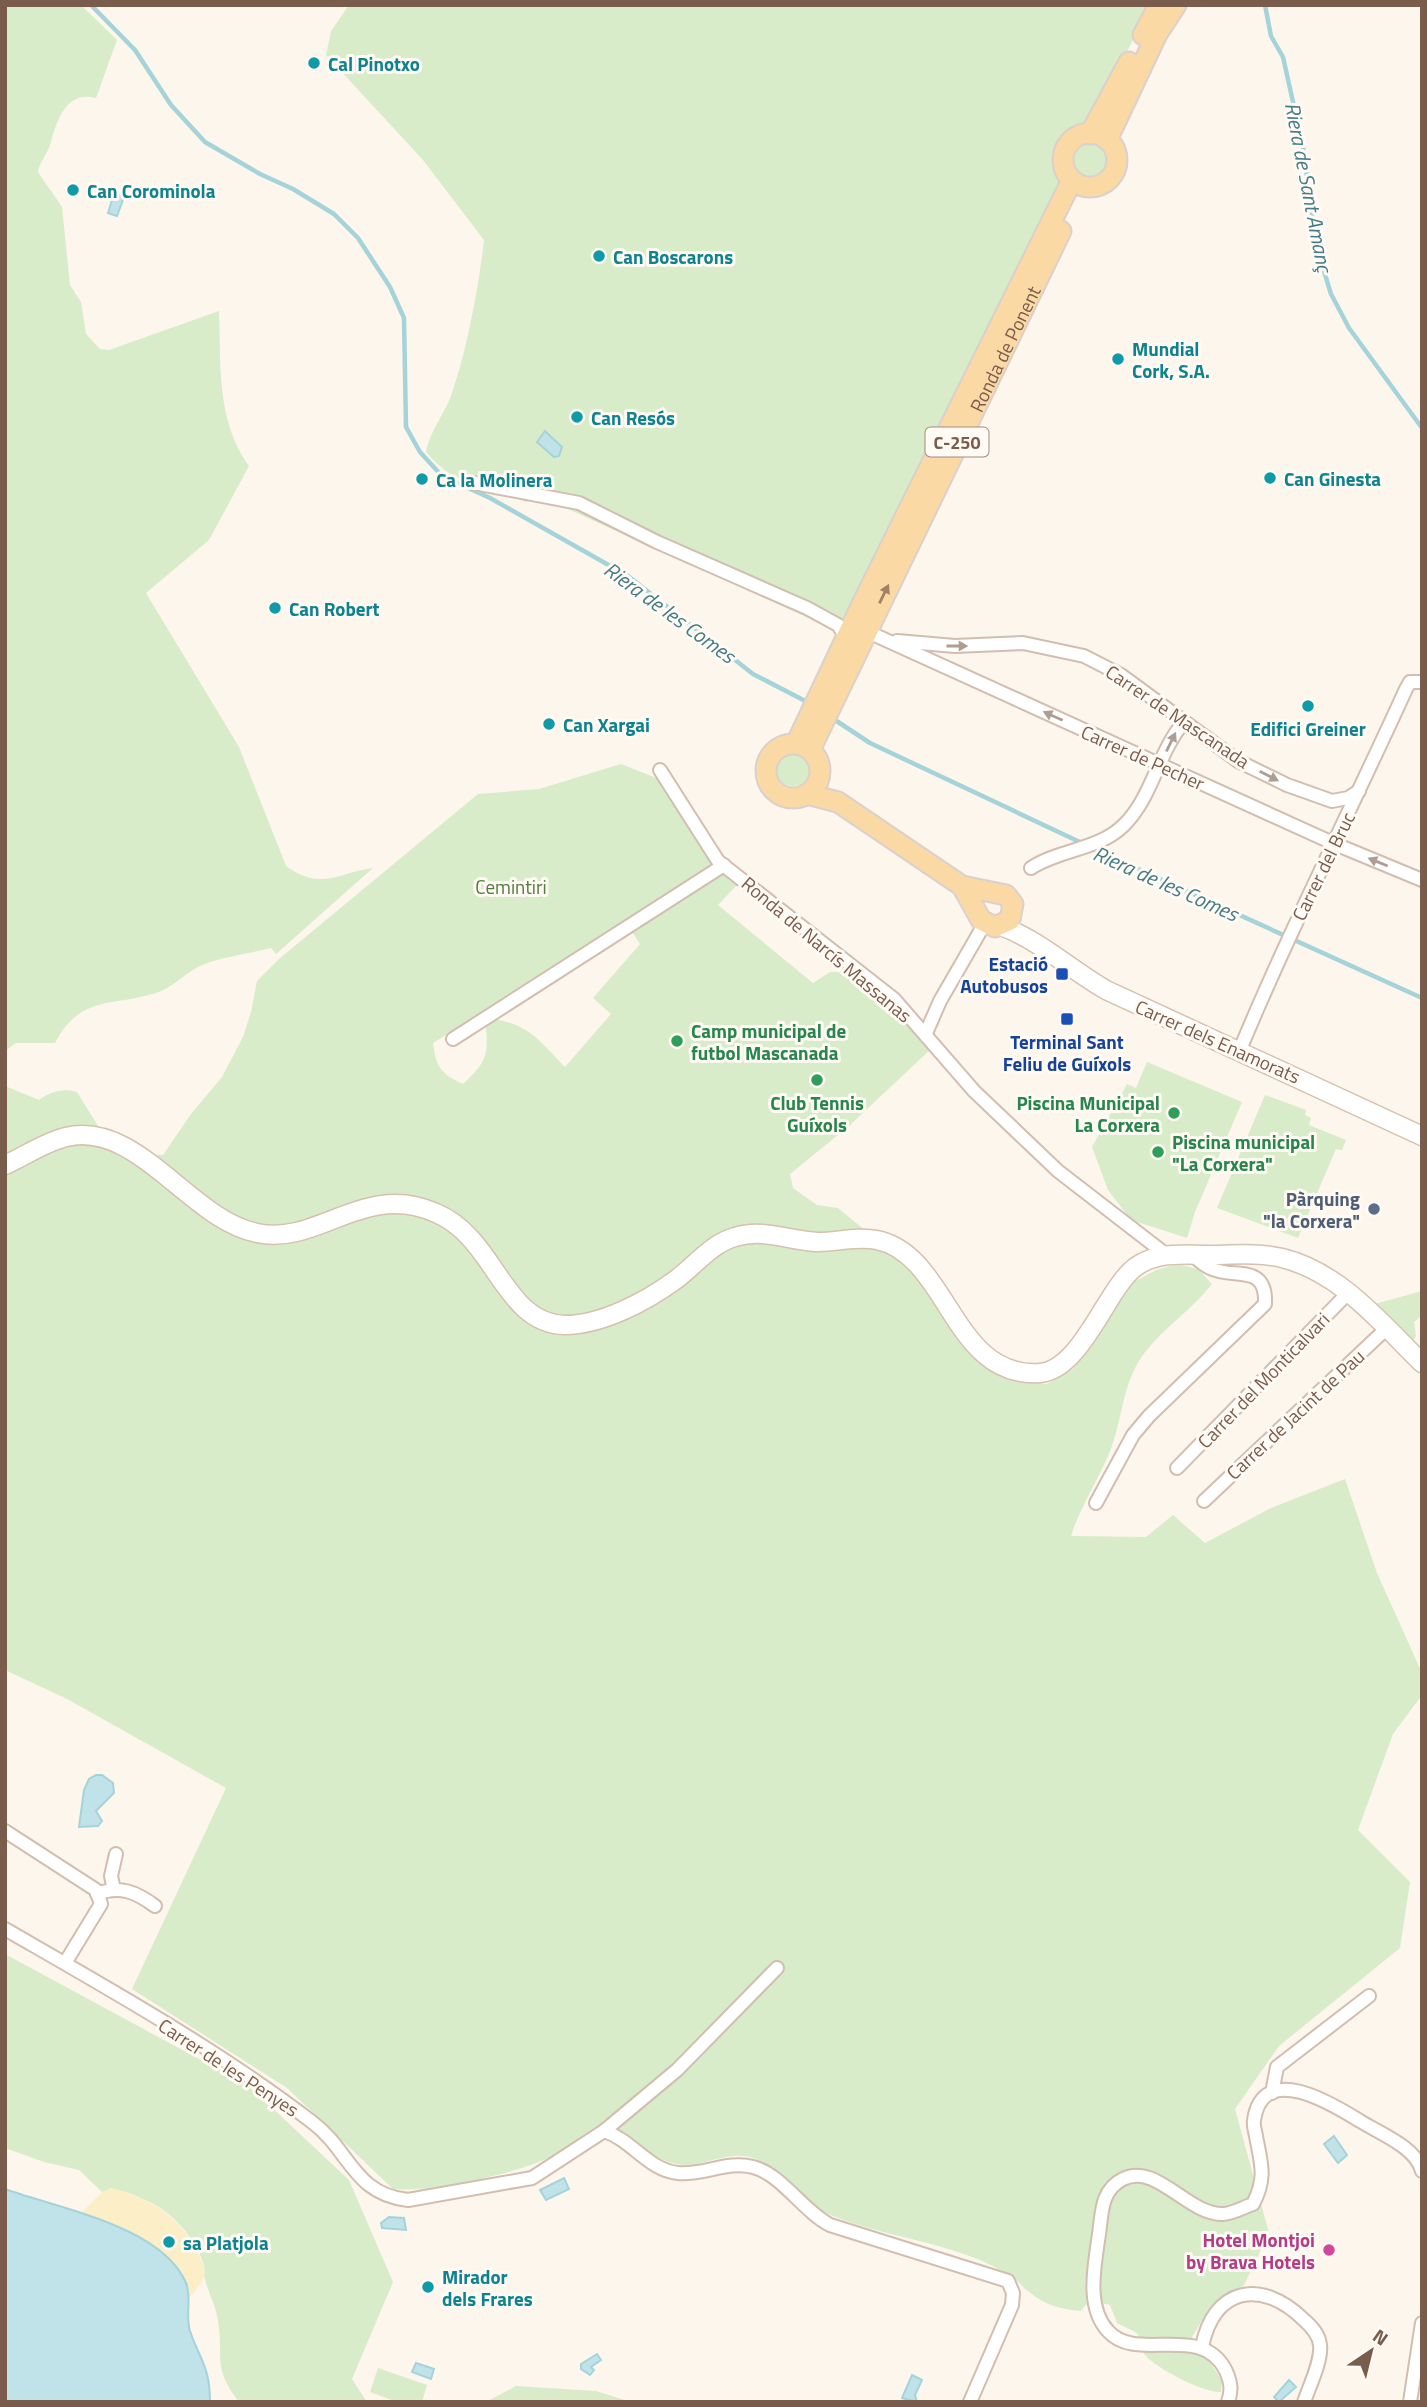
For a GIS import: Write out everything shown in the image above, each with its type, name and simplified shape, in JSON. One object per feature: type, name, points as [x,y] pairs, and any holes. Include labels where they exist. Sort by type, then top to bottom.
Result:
[{"type":"main road","points":[[1098,137],[1159,5]]},
{"type":"main road","points":[[1098,137],[1176,5]]},
{"type":"main road","points":[[1077,137],[1098,137],[1116,155],[1114,172],[1101,185],[1078,183],[1064,164],[1065,151],[1077,137]]},
{"type":"main road","name":"C-250","points":[[803,747],[855,631],[1078,183]]},
{"type":"main road","points":[[838,802],[820,773],[817,760],[803,747],[775,751],[768,763],[767,776],[773,789],[785,796],[807,794],[838,802],[962,886],[994,919]]},
{"type":"main road","points":[[807,794],[816,785],[820,773]]},
{"type":"main road","points":[[962,886],[1001,893],[1010,899],[994,919]]},
{"type":"main road","points":[[990,893],[981,900],[994,919]]},
{"type":"main road","name":"Carrer dels Enamorats","points":[[994,919],[1106,990],[1422,1136]]},
{"type":"main road","points":[[5,1166],[65,1138],[81,1135],[100,1137],[123,1146],[216,1215],[243,1230],[262,1235],[283,1235],[373,1205],[398,1203],[418,1206],[445,1217],[463,1229],[481,1248],[519,1306],[543,1321],[564,1325],[588,1322],[645,1298],[674,1281],[717,1245],[733,1237],[776,1233],[814,1242],[875,1240],[908,1256],[966,1336],[980,1350],[998,1363],[1024,1373],[1052,1371],[1070,1358],[1125,1276],[1138,1264],[1168,1256],[1282,1258],[1318,1273],[1349,1292],[1422,1363]]},
{"type":"street","name":"Carrer de Pecher","points":[[469,482],[579,503],[657,542],[807,608],[838,625],[1422,880]]},
{"type":"street","name":"Carrer de Mascanada","points":[[855,631],[888,640],[919,644],[955,646],[1023,643],[1084,656],[1121,675],[1238,761],[1287,785],[1332,801],[1348,798],[1359,791]]},
{"type":"street","name":"Carrer del Bruc","points":[[1239,1052],[1284,945],[1416,682]]},
{"type":"street","points":[[1031,868],[1044,859],[1098,843],[1124,825],[1146,795],[1184,722]]},
{"type":"street","name":"Ronda de Narcís Massanas","points":[[660,770],[718,861],[894,999],[974,1091],[1058,1171],[1168,1256]]},
{"type":"street","points":[[453,1039],[724,865]]},
{"type":"street","points":[[926,1033],[940,1001],[994,919]]},
{"type":"street","points":[[1096,1503],[1133,1436],[1149,1416],[1265,1304],[1266,1291],[1258,1279],[1241,1273],[1211,1270],[1192,1255]]},
{"type":"street","name":"Carrer del Monticalvari","points":[[1177,1468],[1349,1292]]},
{"type":"street","name":"Carrer de Jacint de Pau","points":[[1203,1501],[1387,1328]]},
{"type":"street","points":[[5,1831],[96,1890],[101,1904],[65,1963]]},
{"type":"street","points":[[114,1890],[111,1876],[116,1853]]},
{"type":"street","points":[[97,1894],[114,1890],[140,1895],[155,1906]]},
{"type":"street","name":"Carrer de les Penyes","points":[[5,1929],[266,2087],[317,2125],[357,2176],[375,2191],[389,2198],[408,2200],[532,2178],[604,2131],[677,2070],[778,1968]]},
{"type":"street","points":[[1272,2093],[1276,2067],[1369,1996]]},
{"type":"street","points":[[1228,2402],[1230,2380],[1221,2361],[1202,2347],[1129,2343],[1108,2332],[1098,2315],[1092,2280],[1104,2198],[1111,2186],[1126,2177],[1142,2176],[1166,2185],[1188,2203],[1206,2213],[1226,2215],[1253,2204],[1263,2185],[1253,2121],[1261,2104],[1272,2093],[1284,2090],[1320,2096],[1409,2151],[1422,2171]]},
{"type":"street","points":[[604,2131],[619,2136],[650,2162],[680,2174],[736,2166],[752,2167],[768,2174],[813,2216],[830,2225],[1008,2281],[1013,2293],[1012,2305],[970,2402]]},
{"type":"street","points":[[1202,2347],[1207,2324],[1216,2310],[1232,2297],[1248,2293],[1265,2295],[1296,2312],[1315,2330],[1321,2347],[1304,2402]]},
{"type":"street","points":[[1410,2402],[1422,2323]]},
{"type":"green space","points":[[5,5],[81,5],[117,40],[96,98],[78,98],[65,108],[38,172],[62,207],[70,285],[81,302],[86,334],[100,349],[109,350],[219,311],[222,392],[231,430],[238,449],[249,466],[209,540],[146,593],[239,747],[286,866],[299,874],[320,879],[373,868],[276,954],[271,948],[206,964],[156,993],[87,1009],[65,1027],[55,1043],[16,1043],[5,1051]]},
{"type":"green space","points":[[349,5],[1151,5],[1092,120],[1065,139],[1058,155],[1059,188],[837,631],[559,505],[532,499],[526,502],[462,480],[439,465],[426,452],[452,393],[463,357],[476,297],[484,240],[423,160],[326,55],[331,31]]},
{"type":"green space","points":[[1091,144],[1103,149],[1108,161],[1103,173],[1091,178],[1079,173],[1074,161],[1079,149]]},
{"type":"green space","points":[[793,752],[805,757],[810,769],[805,781],[793,786],[781,781],[776,769],[781,757]]},
{"type":"green space","name":"Cemintiri","points":[[621,764],[659,779],[714,868],[433,1043],[441,1069],[449,1077],[463,1084],[484,1059],[487,1046],[486,1028],[493,1019],[526,1030],[565,1067],[611,1014],[593,998],[640,944],[632,932],[723,871],[738,884],[718,905],[813,983],[830,972],[838,972],[903,1013],[932,1048],[849,1126],[790,1174],[793,1188],[817,1205],[838,1208],[900,1259],[932,1295],[950,1327],[987,1367],[1019,1381],[1047,1384],[1073,1369],[1134,1282],[1156,1270],[1177,1264],[1198,1269],[1212,1284],[1157,1338],[1135,1368],[1126,1390],[1111,1449],[1071,1536],[1146,1537],[1173,1515],[1205,1543],[1271,1508],[1345,1479],[1377,1573],[1422,1673],[1422,1695],[1393,1734],[1358,1830],[1410,1882],[1400,1948],[1279,2046],[1235,2109],[1269,2233],[1244,2285],[1201,2322],[1192,2337],[1222,2380],[1221,2392],[1193,2384],[1151,2361],[1144,2353],[1137,2333],[1117,2323],[1110,2305],[1090,2300],[1081,2311],[1046,2303],[1014,2278],[968,2255],[869,2228],[822,2211],[764,2163],[746,2156],[692,2165],[672,2163],[652,2154],[605,2123],[588,2131],[565,2149],[530,2165],[456,2184],[393,2189],[287,2088],[132,1989],[226,1788],[67,1699],[5,1670],[5,1086],[39,1100],[57,1091],[77,1092],[98,1126],[153,1155],[163,1155],[191,1114],[222,1077],[243,1037],[257,981],[279,959],[478,794],[539,789]]},
{"type":"green space","name":"Piscina municipal \"La Corxera\"","points":[[1147,1062],[1242,1102],[1195,1212],[1187,1238],[1131,1220],[1108,1190],[1092,1147],[1127,1084],[1136,1088]]},
{"type":"green space","points":[[1265,1095],[1306,1110],[1305,1115],[1311,1118],[1309,1125],[1346,1140],[1342,1150],[1336,1149],[1298,1238],[1217,1208]]},
{"type":"green space","points":[[1422,1291],[1422,1316],[1414,1322],[1416,1336],[1411,1344],[1371,1305]]},
{"type":"green space","points":[[5,1954],[249,2086],[349,2180],[393,2282],[352,2379],[367,2402],[239,2402],[222,2371],[217,2315],[204,2278],[204,2265],[195,2244],[181,2226],[163,2210],[138,2197],[118,2190],[102,2192],[79,2170],[44,2162],[5,2148]]},
{"type":"green space","points":[[378,2368],[427,2385],[422,2402],[397,2402],[370,2392]]},
{"type":"green space","points":[[516,2386],[596,2391],[631,2402],[486,2402]]},
{"type":"sand","name":"sa Platjola","points":[[111,2188],[138,2197],[162,2210],[190,2238],[205,2273],[188,2300],[184,2283],[163,2254],[132,2233],[80,2214],[102,2192]]},
{"type":"water","points":[[114,193],[124,197],[117,216],[108,213]]},
{"type":"water","points":[[545,431],[562,447],[559,456],[554,457],[537,442]]},
{"type":"water","points":[[102,1775],[113,1783],[114,1793],[96,1811],[102,1821],[98,1826],[79,1827],[84,1790],[89,1779]]},
{"type":"water","points":[[1334,2136],[1347,2155],[1338,2163],[1324,2144]]},
{"type":"water","points":[[564,2178],[569,2189],[546,2200],[540,2190]]},
{"type":"water","points":[[5,2189],[79,2212],[132,2233],[155,2247],[173,2263],[188,2289],[190,2331],[206,2372],[210,2402],[5,2402]]},
{"type":"water","points":[[389,2217],[404,2218],[406,2230],[382,2228],[381,2223]]},
{"type":"water","points":[[597,2354],[601,2360],[591,2367],[594,2370],[590,2375],[581,2369],[581,2364]]},
{"type":"water","points":[[416,2363],[434,2369],[431,2379],[412,2372]]},
{"type":"water","points":[[912,2375],[922,2380],[915,2395],[917,2402],[902,2398]]},
{"type":"water","points":[[1289,2380],[1296,2387],[1279,2402],[1274,2397]]},
{"type":"waterway","name":"Riera de les Comes","points":[[91,5],[135,50],[171,105],[205,142],[334,214],[358,238],[390,287],[404,318],[406,427],[420,452],[442,476],[490,498],[628,576],[753,674],[811,704]]},
{"type":"waterway","name":"Riera de Sant Amanç","points":[[1265,5],[1271,36],[1283,57],[1303,147],[1316,245],[1331,294],[1349,328],[1422,428]]},
{"type":"waterway","name":"Riera de les Comes","points":[[832,718],[870,743],[1084,844]]},
{"type":"waterway","name":"Riera de les Comes","points":[[1092,848],[1422,998]]},
{"type":"place","name":"Cal Pinotxo","points":[[314,63]]},
{"type":"place","name":"Can Corominola","points":[[73,190]]},
{"type":"place","name":"Can Boscarons","points":[[599,256]]},
{"type":"place","name":"Mundial Cork, S.A.","points":[[1118,359]]},
{"type":"place","name":"Can Resós","points":[[577,417]]},
{"type":"place","name":"Can Ginesta","points":[[1270,478]]},
{"type":"place","name":"Ca la Molinera","points":[[422,479]]},
{"type":"place","name":"Can Robert","points":[[275,608]]},
{"type":"place","name":"Edifici Greiner","points":[[1308,706]]},
{"type":"place","name":"Can Xargai","points":[[549,724]]},
{"type":"place","name":"Estació Autobusos","points":[[1062,974]]},
{"type":"place","name":"Terminal Sant Feliu de Guíxols","points":[[1067,1019]]},
{"type":"place","name":"Camp municipal de futbol Mascanada","points":[[677,1041]]},
{"type":"place","name":"Club Tennis Guíxols","points":[[817,1080]]},
{"type":"place","name":"Piscina Municipal La Corxera","points":[[1174,1113]]},
{"type":"place","name":"Piscina municipal \"La Corxera\"","points":[[1158,1152]]},
{"type":"place","name":"Pàrquing \"la Corxera\"","points":[[1374,1209]]},
{"type":"place","name":"sa Platjola","points":[[169,2242]]},
{"type":"place","name":"Hotel Montjoi by Brava Hotels","points":[[1329,2250]]},
{"type":"place","name":"Mirador dels Frares","points":[[428,2287]]}]
